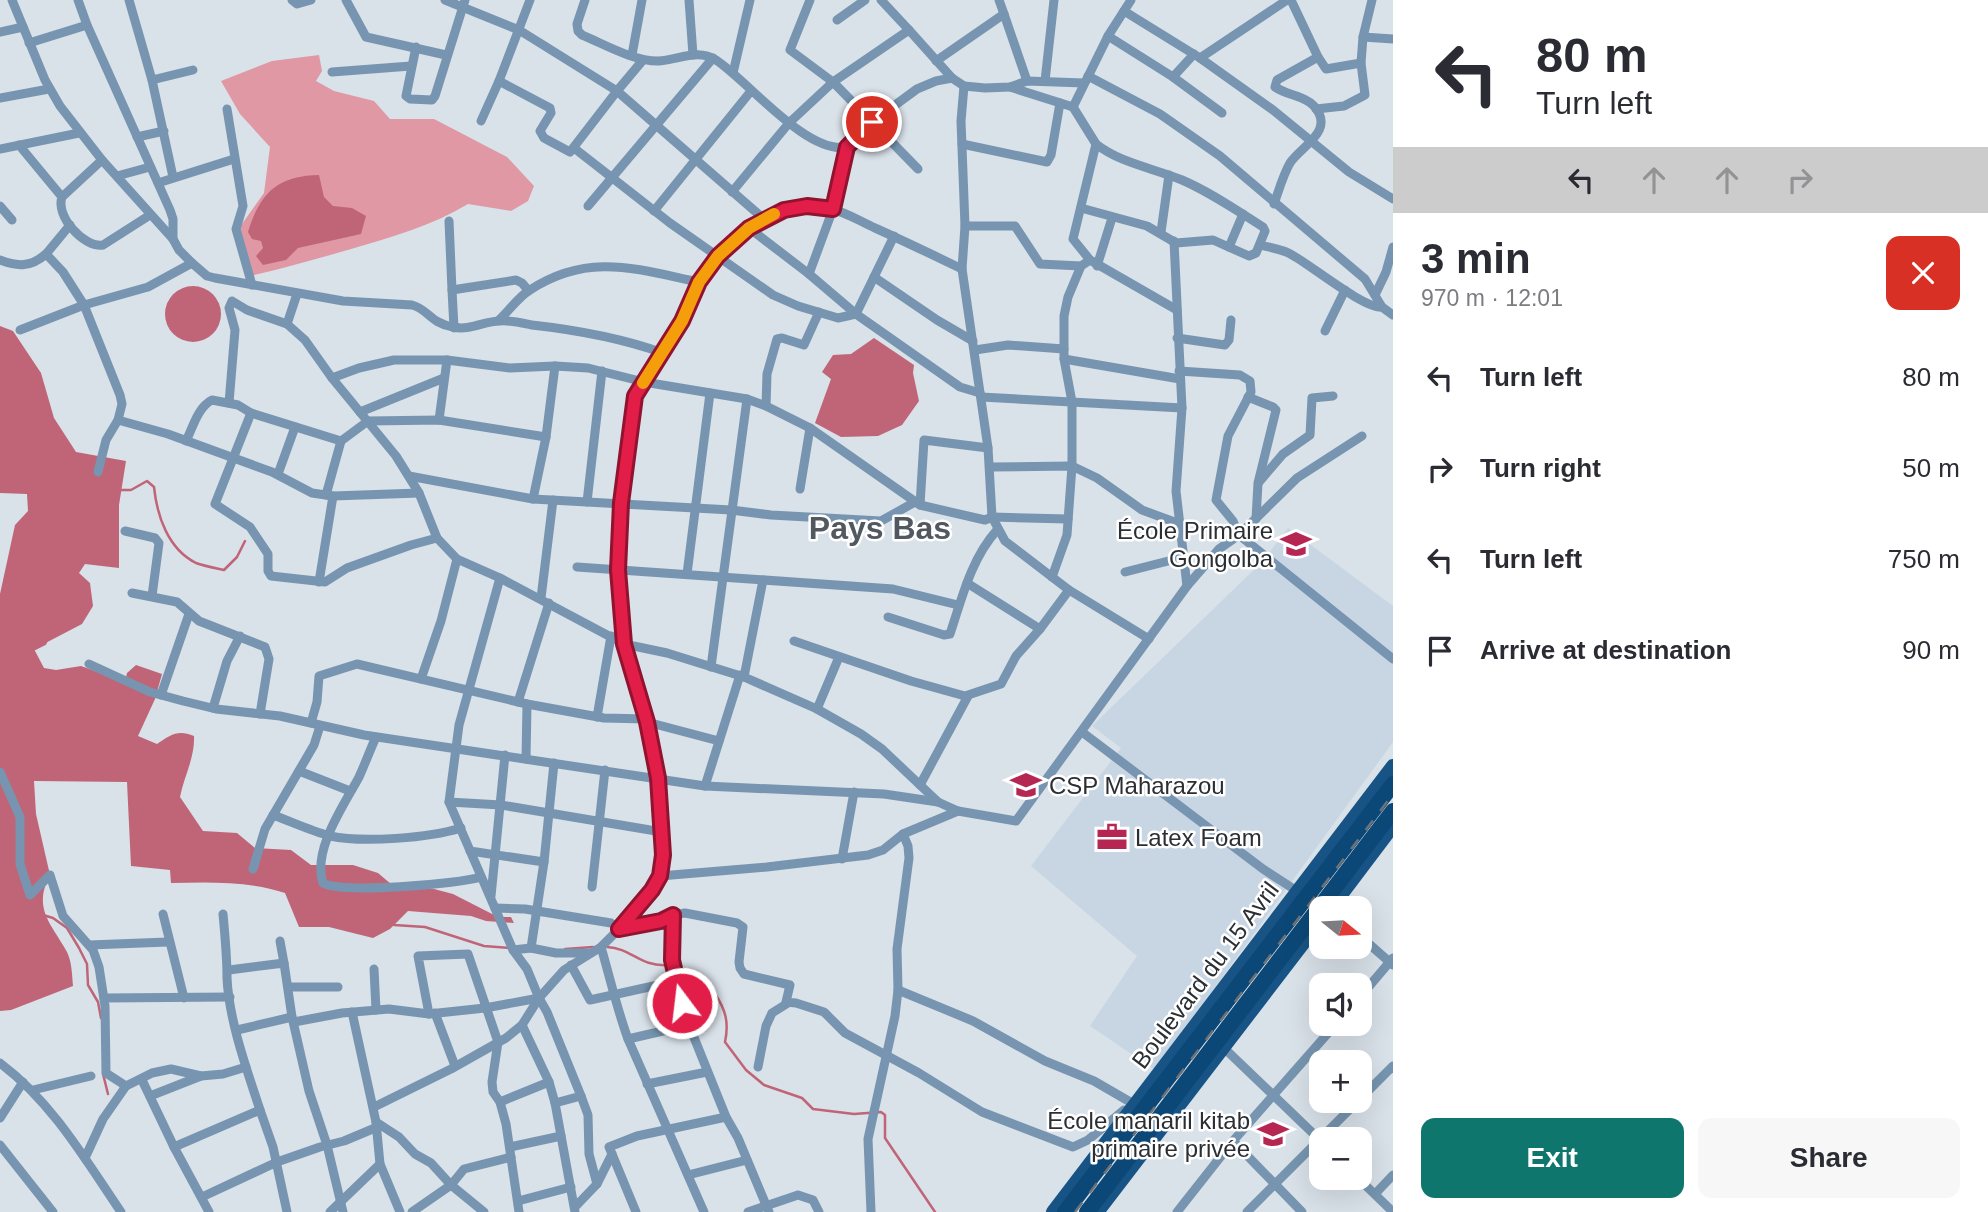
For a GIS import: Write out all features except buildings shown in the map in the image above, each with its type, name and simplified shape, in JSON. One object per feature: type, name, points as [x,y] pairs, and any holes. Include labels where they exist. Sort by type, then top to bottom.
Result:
[{"type":"highway","name":"Boulevard du 15 Avril","points":[[1065,1212],[1393,784]]},
{"type":"highway","name":"Boulevard du 15 Avril","points":[[1087,1212],[1393,811]]},
{"type":"main road","name":"Boulevard du 15 Avril","points":[[1053,1212],[1393,766]]},
{"type":"main road","points":[[1340,896],[1393,826]]},
{"type":"main road","points":[[1097,1212],[1309,936]]},
{"type":"street","points":[[12,0],[49,89],[79,133],[173,239],[179,250],[207,276],[356,303],[412,305],[438,324],[453,328],[475,328],[499,320],[627,341],[663,353]]},
{"type":"street","points":[[78,0],[173,219],[173,239]]},
{"type":"street","points":[[128,0],[152,80],[173,177]]},
{"type":"street","points":[[292,0],[300,4],[311,0]]},
{"type":"street","points":[[346,0],[366,37],[446,55]]},
{"type":"street","points":[[445,0],[463,4],[519,30],[617,91],[764,219]]},
{"type":"street","points":[[481,121],[530,0]]},
{"type":"street","points":[[585,0],[577,24],[578,31],[643,60],[693,55],[713,58],[789,123],[829,147],[847,147]]},
{"type":"street","points":[[632,55],[642,0]]},
{"type":"street","points":[[689,0],[693,55]]},
{"type":"street","points":[[733,73],[751,0]]},
{"type":"street","points":[[810,0],[790,50],[833,82],[918,170]]},
{"type":"street","points":[[837,20],[865,0]]},
{"type":"street","points":[[881,0],[952,78],[964,86],[1010,87],[1073,107],[1096,144],[1110,155],[1169,175],[1205,191],[1264,229],[1260,245],[1250,256],[1209,239],[1182,243],[1174,241],[1147,226],[1082,208]]},
{"type":"street","points":[[999,0],[1027,80]]},
{"type":"street","points":[[1045,81],[1054,0]]},
{"type":"street","points":[[1073,107],[1108,36],[1131,0]]},
{"type":"street","points":[[1172,77],[1197,56],[1289,0],[1325,69],[1361,63]]},
{"type":"street","points":[[1316,109],[1344,106],[1365,95],[1361,63],[1363,37],[1371,0]]},
{"type":"street","points":[[416,47],[406,96],[411,99],[432,100],[463,4]]},
{"type":"street","points":[[1124,11],[1197,56],[1266,104],[1349,172],[1393,199]]},
{"type":"street","points":[[936,61],[1004,14]]},
{"type":"street","points":[[29,43],[87,25]]},
{"type":"street","points":[[0,32],[23,27]]},
{"type":"street","points":[[732,192],[789,123],[833,82],[909,30]]},
{"type":"street","points":[[1108,36],[1223,113]]},
{"type":"street","points":[[1363,37],[1393,39]]},
{"type":"street","points":[[1274,204],[1289,166],[1300,150],[1313,142],[1320,124],[1316,109],[1310,102],[1277,89],[1275,84],[1277,80],[1318,57]]},
{"type":"street","points":[[588,206],[713,58]]},
{"type":"street","points":[[499,81],[550,108],[551,113],[540,134],[570,152],[643,60]]},
{"type":"street","points":[[332,72],[411,66]]},
{"type":"street","points":[[152,80],[193,70]]},
{"type":"street","points":[[809,274],[833,209],[847,147],[872,122],[917,89],[936,80],[952,78]]},
{"type":"street","points":[[1010,87],[1027,80],[1086,79],[1160,114],[1220,156],[1365,279],[1382,307],[1393,315]]},
{"type":"street","points":[[964,86],[962,144],[965,226],[962,269],[988,448],[992,517],[1005,541],[1069,590],[1149,639]]},
{"type":"street","points":[[0,99],[49,89]]},
{"type":"street","points":[[654,211],[751,91]]},
{"type":"street","points":[[962,144],[1047,162],[1051,155],[1060,103]]},
{"type":"street","points":[[228,109],[243,206],[236,229],[252,285]]},
{"type":"street","points":[[137,137],[164,131]]},
{"type":"street","points":[[0,149],[79,133]]},
{"type":"street","points":[[1089,264],[1073,239],[1096,144]]},
{"type":"street","points":[[19,145],[62,197]]},
{"type":"street","points":[[573,148],[613,176],[654,211],[774,295],[819,313],[843,319],[856,314],[894,236]]},
{"type":"street","points":[[158,183],[234,159]]},
{"type":"street","points":[[102,160],[62,197],[59,204],[70,225],[87,241],[97,246],[103,245],[150,215]]},
{"type":"street","points":[[117,176],[150,167]]},
{"type":"street","points":[[1161,232],[1169,175]]},
{"type":"street","points":[[0,206],[12,220]]},
{"type":"street","points":[[374,1107],[455,1066],[522,1025],[538,998],[571,965],[601,947],[619,929],[652,890],[660,876],[663,855],[658,778],[646,720],[624,644],[618,570],[621,503],[635,396],[682,321],[699,282],[718,256],[749,228],[764,219],[796,208],[833,209],[962,269]]},
{"type":"street","points":[[1228,247],[1243,214]]},
{"type":"street","points":[[1052,577],[1065,543],[1072,467],[1072,402],[1064,354],[1066,306],[1112,218]]},
{"type":"street","points":[[449,221],[453,328]]},
{"type":"street","points":[[0,260],[22,266],[36,262],[70,225]]},
{"type":"street","points":[[965,226],[1013,225],[1017,227],[1040,264],[1089,264],[1177,310]]},
{"type":"street","points":[[749,228],[856,314],[960,387],[981,395],[1182,408]]},
{"type":"street","points":[[1174,241],[1182,408],[1176,480],[1187,586]]},
{"type":"street","points":[[1260,245],[1290,253],[1345,290],[1376,308],[1382,307]]},
{"type":"street","points":[[1375,295],[1393,247]]},
{"type":"street","points":[[46,254],[63,272],[84,305],[120,395],[122,404],[118,420],[106,440],[98,472]]},
{"type":"street","points":[[20,330],[84,305],[148,287],[192,263]]},
{"type":"street","points":[[499,320],[528,290],[571,270],[592,266],[637,270],[699,282]]},
{"type":"street","points":[[874,277],[974,346],[1007,345],[1179,375],[1240,376],[1250,381],[1252,387],[1228,436],[1215,494],[1219,506],[1233,521],[1239,535],[1393,659]]},
{"type":"street","points":[[452,290],[516,280],[528,290]]},
{"type":"street","points":[[1325,331],[1345,290]]},
{"type":"street","points":[[287,324],[297,294]]},
{"type":"street","points":[[229,402],[235,331],[229,303],[236,302],[247,310],[287,324],[314,351],[332,378],[389,445],[419,493],[438,538],[457,559],[500,578],[624,644],[742,676],[817,709],[882,749],[938,802]]},
{"type":"street","points":[[766,406],[767,374],[777,339],[804,345],[819,313]]},
{"type":"street","points":[[1177,338],[1225,345],[1229,340],[1231,320]]},
{"type":"street","points":[[332,378],[383,362],[446,360],[510,368],[577,366],[766,406],[810,428],[917,504],[981,519],[1068,519]]},
{"type":"street","points":[[439,420],[446,360]]},
{"type":"street","points":[[533,499],[546,437],[555,366]]},
{"type":"street","points":[[587,502],[601,371]]},
{"type":"street","points":[[360,412],[444,378]]},
{"type":"street","points":[[687,574],[709,393]]},
{"type":"street","points":[[1258,483],[1283,454],[1310,435],[1312,398],[1333,396]]},
{"type":"street","points":[[1248,397],[1276,410],[1258,483],[1256,519]]},
{"type":"street","points":[[711,667],[747,400]]},
{"type":"street","points":[[186,441],[199,412],[208,401],[229,402],[251,412],[341,441]]},
{"type":"street","points":[[251,412],[215,504],[250,527],[268,554],[268,571],[271,576],[325,582],[347,568],[438,538]]},
{"type":"street","points":[[118,420],[278,474],[299,488],[329,496],[419,493]]},
{"type":"street","points":[[320,582],[329,496],[341,441],[368,421],[439,420],[546,437]]},
{"type":"street","points":[[278,474],[295,427]]},
{"type":"street","points":[[800,489],[810,428]]},
{"type":"street","points":[[89,664],[161,695],[213,708],[260,714],[376,737],[705,786],[884,794],[938,802],[958,811],[1016,821],[1187,586],[1219,549],[1239,535],[1297,478],[1362,436]]},
{"type":"street","points":[[917,504],[924,440],[988,448]]},
{"type":"street","points":[[990,467],[1072,467],[1097,478],[1142,510],[1180,524]]},
{"type":"street","points":[[409,476],[533,499],[881,522],[917,504]]},
{"type":"street","points":[[526,759],[522,703],[545,601],[553,500]]},
{"type":"street","points":[[888,617],[948,636],[982,548],[997,530]]},
{"type":"street","points":[[125,531],[155,538],[159,542],[152,596]]},
{"type":"street","points":[[1125,572],[1184,557]]},
{"type":"street","points":[[421,679],[441,621],[457,559]]},
{"type":"street","points":[[577,567],[723,575],[893,589],[958,605]]},
{"type":"street","points":[[500,578],[459,725],[449,802],[513,950],[527,969],[538,998],[551,1019],[581,1096],[588,1115],[589,1154],[597,1184]]},
{"type":"street","points":[[705,786],[742,676],[763,580]]},
{"type":"street","points":[[967,583],[1040,629]]},
{"type":"street","points":[[794,641],[911,681],[968,696],[1001,684],[1016,656],[1069,590]]},
{"type":"street","points":[[132,593],[177,601],[189,614],[205,624],[262,645],[268,655],[260,714]]},
{"type":"street","points":[[161,695],[189,614]]},
{"type":"street","points":[[213,708],[227,661],[240,636]]},
{"type":"street","points":[[597,717],[611,636]]},
{"type":"street","points":[[817,709],[839,657]]},
{"type":"street","points":[[253,869],[265,830],[314,746],[319,676],[357,664],[522,703],[597,717],[646,720],[719,741]]},
{"type":"street","points":[[920,785],[968,696]]},
{"type":"street","points":[[1082,732],[1263,869],[1297,891]]},
{"type":"street","points":[[376,737],[328,835],[321,880],[327,886],[394,887],[463,882],[481,877]]},
{"type":"street","points":[[491,898],[505,755]]},
{"type":"street","points":[[531,948],[550,815],[554,763]]},
{"type":"street","points":[[592,887],[605,770]]},
{"type":"street","points":[[299,771],[350,791]]},
{"type":"street","points":[[0,772],[20,817],[20,864],[30,895],[50,875],[63,916],[93,950],[104,998],[106,1073],[126,1086]]},
{"type":"street","points":[[842,859],[854,792]]},
{"type":"street","points":[[449,802],[501,805],[662,832]]},
{"type":"street","points":[[660,876],[869,855],[883,850],[903,834],[958,811]]},
{"type":"street","points":[[273,815],[328,835],[349,839],[419,837],[461,828]]},
{"type":"street","points":[[871,1212],[869,1139],[888,1055],[898,990],[897,949],[909,858],[903,834]]},
{"type":"street","points":[[470,851],[544,862]]},
{"type":"street","points":[[495,908],[536,911],[611,923],[619,929],[661,921],[673,915],[701,915],[742,925],[739,962],[741,971],[751,977],[790,985],[786,1000],[788,1003]]},
{"type":"street","points":[[163,914],[184,998]]},
{"type":"street","points":[[223,914],[230,997],[237,1030],[246,1067],[277,1162],[287,1212]]},
{"type":"street","points":[[673,915],[672,960],[689,1025],[726,1117],[768,1209]]},
{"type":"street","points":[[280,941],[293,1020],[309,1091],[327,1145],[341,1208]]},
{"type":"street","points":[[89,945],[168,942]]},
{"type":"street","points":[[1372,946],[1392,962],[1372,983]]},
{"type":"street","points":[[601,947],[628,1039],[704,1212]]},
{"type":"street","points":[[513,950],[531,948],[556,953],[590,953]]},
{"type":"street","points":[[455,1066],[432,1014],[418,960],[418,956],[423,954],[470,955],[498,1042],[493,1092],[500,1102],[519,1212]]},
{"type":"street","points":[[229,970],[284,963]]},
{"type":"street","points":[[571,965],[589,999],[676,981]]},
{"type":"street","points":[[374,969],[376,1010]]},
{"type":"street","points":[[288,987],[338,987]]},
{"type":"street","points":[[898,990],[973,1021],[1045,1061],[1094,1081],[1132,1103]]},
{"type":"street","points":[[104,998],[230,997]]},
{"type":"street","points":[[237,1030],[352,1012],[389,1009],[432,1014],[538,998]]},
{"type":"street","points":[[758,1067],[766,1026],[772,1013],[788,1003],[796,1003],[824,1012],[845,1032],[982,1112],[1068,1147],[1088,1140],[1110,1124],[1151,1086]]},
{"type":"street","points":[[352,1012],[364,1074],[374,1107],[380,1164],[400,1212]]},
{"type":"street","points":[[522,1025],[555,1103],[575,1209]]},
{"type":"street","points":[[628,1039],[689,1025]]},
{"type":"street","points":[[1177,1212],[1233,1141],[1326,1036]]},
{"type":"street","points":[[1224,1048],[1309,1130]]},
{"type":"street","points":[[0,1063],[33,1090],[85,1158],[121,1212]]},
{"type":"street","points":[[1372,1087],[1393,1066]]},
{"type":"street","points":[[150,1096],[201,1076],[223,1074],[246,1067]]},
{"type":"street","points":[[85,1158],[103,1118],[126,1086],[152,1073],[171,1069],[201,1076]]},
{"type":"street","points":[[647,1084],[707,1072]]},
{"type":"street","points":[[33,1090],[91,1076]]},
{"type":"street","points":[[142,1080],[209,1212]]},
{"type":"street","points":[[0,1118],[23,1082]]},
{"type":"street","points":[[500,1102],[548,1082]]},
{"type":"street","points":[[555,1103],[581,1096]]},
{"type":"street","points":[[174,1147],[260,1110]]},
{"type":"street","points":[[1333,1127],[1347,1113]]},
{"type":"street","points":[[636,1212],[609,1147],[637,1136],[726,1117]]},
{"type":"street","points":[[202,1196],[277,1162],[344,1141],[376,1125]]},
{"type":"street","points":[[376,1125],[399,1137],[415,1154],[431,1163],[451,1185],[484,1212]]},
{"type":"street","points":[[412,1212],[451,1185],[464,1169],[561,1136]]},
{"type":"street","points":[[1233,1141],[1301,1212]]},
{"type":"street","points":[[0,1145],[53,1212]]},
{"type":"street","points":[[1247,1212],[1309,1152]]},
{"type":"street","points":[[575,1209],[597,1184],[612,1154]]},
{"type":"street","points":[[688,1175],[747,1160]]},
{"type":"street","points":[[330,1212],[341,1208],[380,1164]]},
{"type":"street","points":[[1375,1194],[1393,1175]]},
{"type":"street","points":[[519,1201],[570,1187]]},
{"type":"street","points":[[1371,1190],[1393,1212]]},
{"type":"street","points":[[748,1212],[768,1209],[798,1195],[813,1200],[818,1212]]},
{"type":"shaded area","points":[[319,55],[322,71],[316,81],[334,91],[374,101],[390,119],[434,119],[507,157],[534,186],[528,201],[511,211],[468,204],[440,219],[396,235],[250,276],[237,231],[264,193],[270,147],[240,114],[221,81],[272,61]]},
{"type":"shaded area","points":[[319,175],[324,197],[333,206],[352,208],[366,216],[361,234],[298,248],[286,260],[263,265],[256,256],[263,248],[261,241],[252,239],[248,232],[258,207],[272,189],[281,183],[304,176]]},
{"type":"shaded area","points":[[188,286],[198,286],[213,294],[219,303],[219,325],[213,334],[198,342],[188,342],[170,330],[165,319],[165,309],[177,291]]},
{"type":"shaded area","points":[[0,326],[13,331],[41,373],[54,418],[76,452],[126,461],[119,505],[119,568],[85,564],[79,573],[90,583],[93,606],[82,624],[34,649],[44,668],[56,670],[81,666],[125,682],[127,673],[136,665],[162,674],[155,699],[138,736],[157,744],[174,734],[194,736],[191,759],[180,797],[203,831],[237,833],[255,848],[291,850],[311,865],[353,865],[378,873],[391,884],[453,894],[498,917],[511,917],[514,923],[486,921],[471,916],[408,911],[390,929],[373,938],[329,927],[299,927],[285,893],[243,884],[171,883],[170,870],[131,866],[127,782],[34,781],[36,814],[50,875],[43,897],[44,907],[50,924],[69,956],[73,986],[11,1010],[0,1011],[0,594],[15,525],[28,511],[27,494],[0,493]]},
{"type":"shaded area","points":[[874,338],[914,365],[919,401],[902,425],[878,436],[841,437],[815,423],[831,379],[822,372],[833,355],[851,354]]},
{"type":"shaded area","points":[[1288,528],[1393,606],[1393,742],[1155,1070],[1090,1026],[1137,956],[1031,866],[1121,748],[1092,726],[1262,562]]},
{"type":"waterway","points":[[118,490],[131,490],[147,481],[154,487],[166,531],[178,549],[196,563],[224,570],[237,557],[245,541]]},
{"type":"waterway","points":[[33,650],[47,640]]},
{"type":"waterway","points":[[43,915],[53,918],[67,928],[79,948],[87,964],[88,985],[98,1002],[101,1018]]},
{"type":"waterway","points":[[394,925],[425,927],[484,946],[510,948]]},
{"type":"waterway","points":[[565,949],[593,947]]},
{"type":"waterway","points":[[607,947],[671,968]]},
{"type":"waterway","points":[[678,975],[690,989],[715,994],[726,1017],[725,1042],[746,1070],[764,1085],[802,1098],[813,1109],[854,1114],[881,1112],[885,1115],[885,1138],[935,1212]]},
{"type":"waterway","points":[[103,1074],[108,1094]]},
{"type":"railway","points":[[1075,1212],[1393,794]]},
{"type":"slow traffic","points":[[643,383],[682,321],[699,282],[718,256],[749,228],[774,214]]},
{"type":"place","name":"École Primaire Gongolba","points":[[1296,544]]},
{"type":"place","name":"CSP Maharazou","points":[[1026,785]]},
{"type":"place","name":"Latex Foam","points":[[1112,837]]},
{"type":"place","name":"École manaril kitab primaire privée","points":[[1273,1134]]},
{"type":"district","name":"Pays Bas","points":[[880,528]]},
{"type":"route","points":[[682,1003],[672,960],[673,915],[661,921],[619,929],[652,890],[660,876],[663,855],[658,778],[647,722],[624,644],[618,570],[621,503],[635,396],[682,321],[699,282],[718,256],[749,228],[784,210],[807,206],[833,209],[847,147],[872,122]]}]
